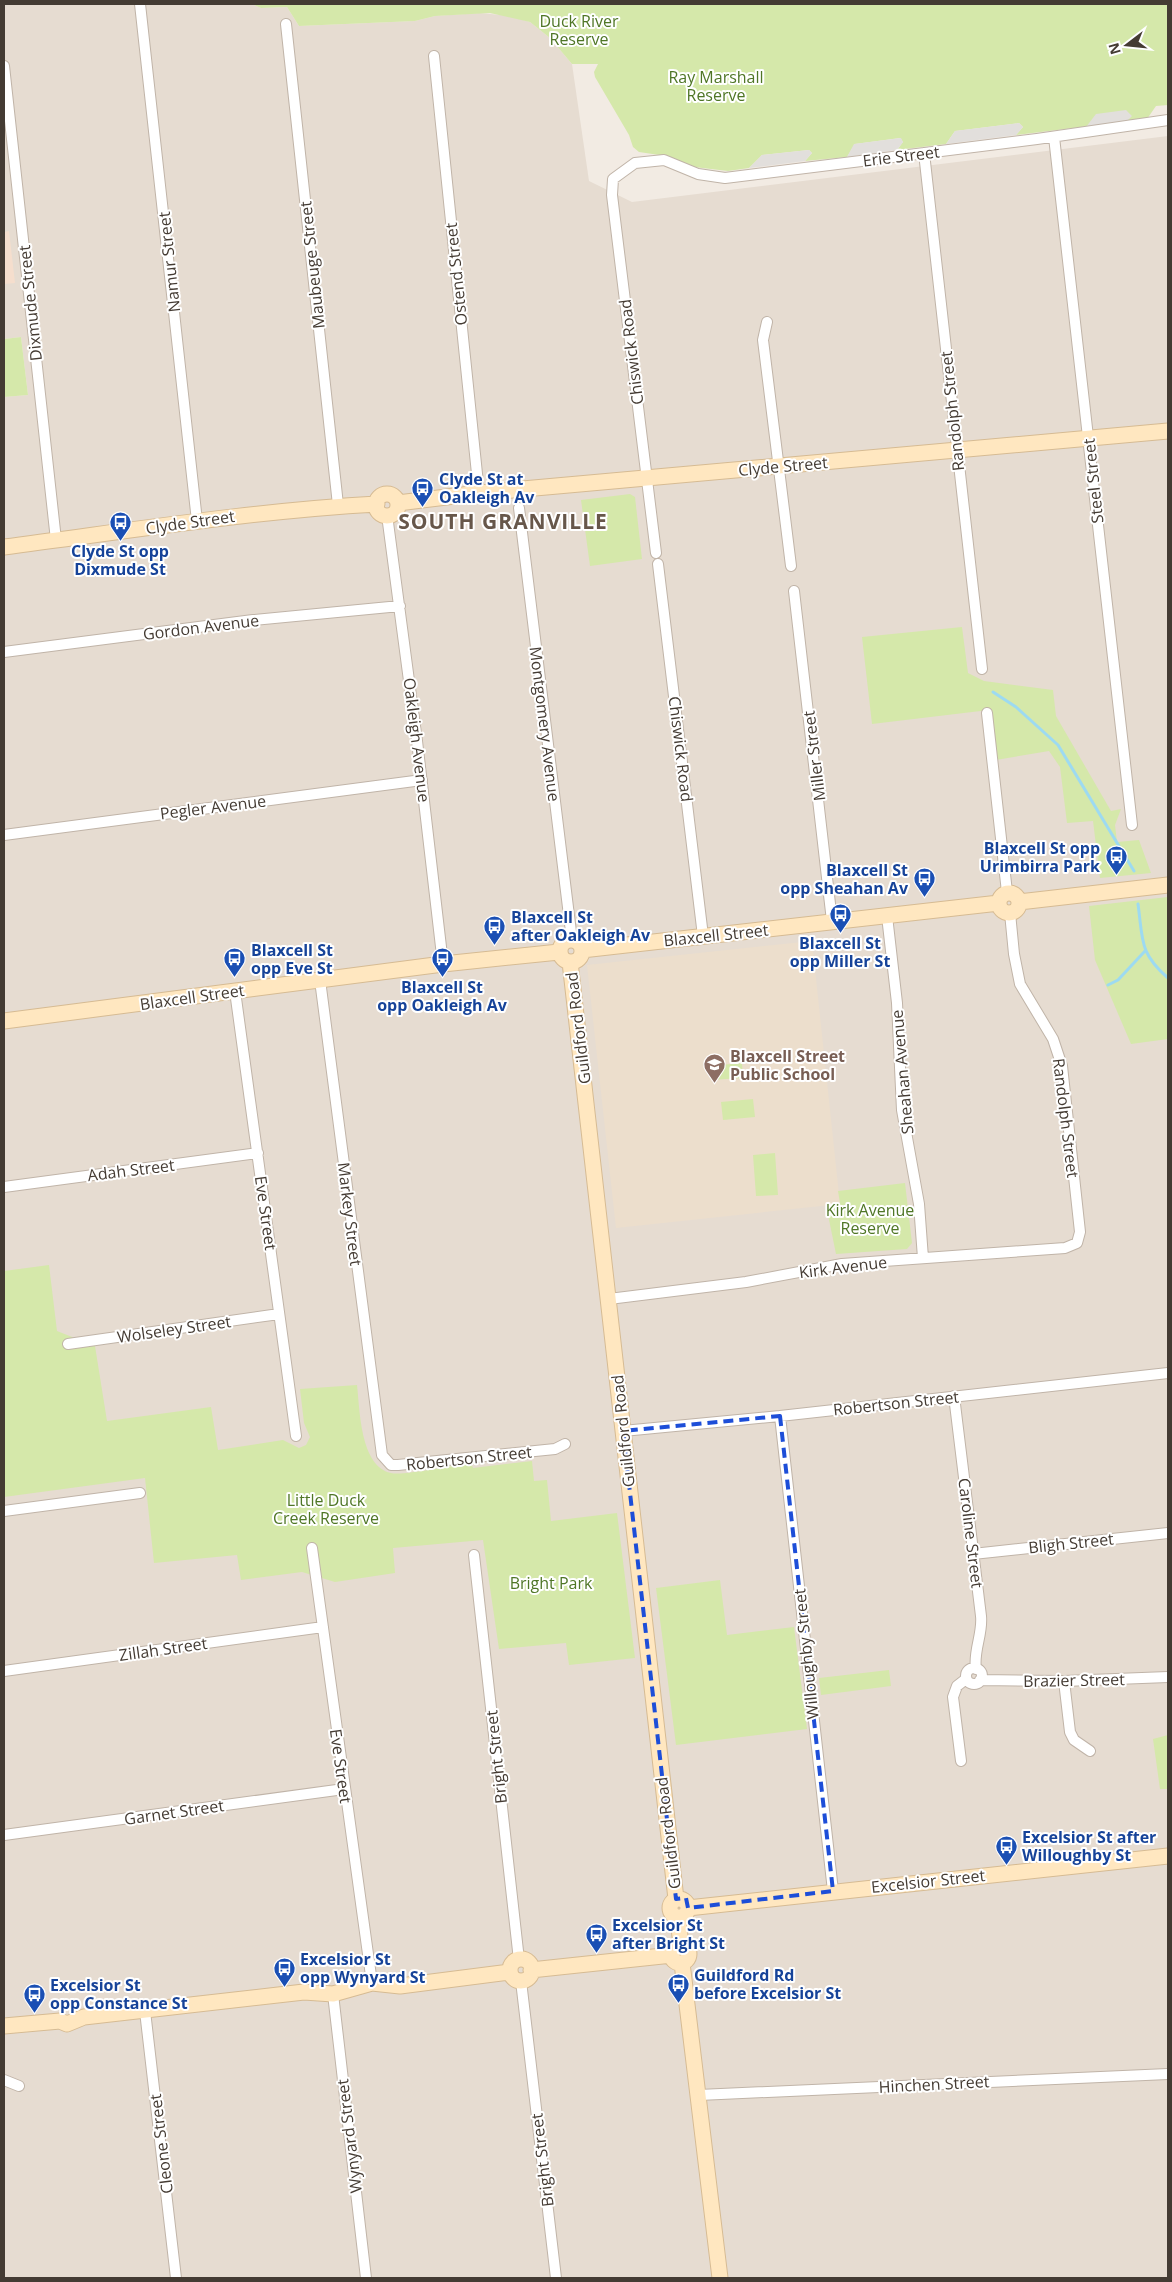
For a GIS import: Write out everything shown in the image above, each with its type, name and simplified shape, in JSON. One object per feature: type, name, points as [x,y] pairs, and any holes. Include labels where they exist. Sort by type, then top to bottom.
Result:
[{"type":"street","name":"Namur Street","points":[[140,4],[197,521]]},
{"type":"street","name":"Maubeuge Street","points":[[286,24],[338,505]]},
{"type":"street","name":"Ostend Street","points":[[434,56],[479,493]]},
{"type":"street","name":"Dixmude Street","points":[[4,66],[56,540]]},
{"type":"street","name":"Erie Street","points":[[636,164],[664,160],[698,174],[725,178],[1054,137],[1168,120]]},
{"type":"street","name":"Steel Street","points":[[1054,137],[1132,825]]},
{"type":"street","name":"Randolph Street","points":[[924,153],[982,669]]},
{"type":"street","name":"Chiswick Road","points":[[636,164],[613,179],[612,195],[656,552]]},
{"type":"street","points":[[767,322],[763,340],[791,566]]},
{"type":"street","name":"Clyde Street","points":[[398,503],[479,493],[1168,431]]},
{"type":"street","points":[[385,494],[392,495],[398,503],[394,513],[387,515],[378,510],[377,504],[379,498],[385,494]]},
{"type":"street","name":"Clyde Street","points":[[4,547],[197,521],[338,505],[377,504]]},
{"type":"street","name":"Montgomery Avenue","points":[[519,508],[577,945]]},
{"type":"street","name":"Oakleigh Avenue","points":[[387,515],[422,780],[443,964]]},
{"type":"street","name":"Chiswick Road","points":[[658,564],[703,936]]},
{"type":"street","name":"Miller Street","points":[[794,591],[832,921]]},
{"type":"street","name":"Gordon Avenue","points":[[4,652],[253,620],[400,606]]},
{"type":"street","points":[[987,713],[1003,897],[1001,909],[1168,885]]},
{"type":"street","name":"Pegler Avenue","points":[[4,834],[422,780]]},
{"type":"street","name":"Blaxcell Street","points":[[577,945],[703,936],[887,916],[1003,897]]},
{"type":"street","name":"Randolph Street","points":[[1015,907],[1014,954],[1020,984],[1052,1040],[1062,1066],[1080,1232],[1077,1243]]},
{"type":"street","name":"Sheahan Avenue","points":[[887,916],[897,1003],[902,1110],[919,1204],[923,1258]]},
{"type":"street","points":[[565,957],[580,958],[577,945]]},
{"type":"street","name":"Blaxcell Street","points":[[4,1021],[443,964],[565,957]]},
{"type":"street","name":"Guildford Road","points":[[565,957],[609,1299],[623,1431],[681,1908],[678,1954],[699,2095],[720,2278]]},
{"type":"street","name":"Markey Street","points":[[320,980],[380,1449]]},
{"type":"street","name":"Eve Street","points":[[235,990],[296,1436]]},
{"type":"street","name":"Adah Street","points":[[4,1187],[258,1153]]},
{"type":"street","name":"Kirk Avenue","points":[[609,1299],[746,1282],[842,1264],[1066,1248],[1077,1243]]},
{"type":"street","name":"Wolseley Street","points":[[68,1344],[280,1314]]},
{"type":"street","name":"Robertson Street","points":[[623,1431],[780,1416],[1168,1373]]},
{"type":"street","name":"Caroline Street","points":[[954,1396],[982,1622],[975,1658],[976,1668]]},
{"type":"street","name":"Willoughby Street","points":[[780,1416],[833,1892]]},
{"type":"street","name":"Robertson Street","points":[[380,1449],[386,1461],[391,1465],[398,1465],[555,1449],[565,1444]]},
{"type":"street","points":[[4,1511],[140,1492]]},
{"type":"street","name":"Bligh Street","points":[[973,1554],[1168,1533]]},
{"type":"street","name":"Eve Street","points":[[312,1548],[372,1983]]},
{"type":"street","name":"Bright Street","points":[[474,1555],[556,2278]]},
{"type":"street","name":"Zillah Street","points":[[4,1671],[323,1627]]},
{"type":"street","points":[[961,1761],[953,1697],[957,1686],[966,1679],[967,1672],[976,1668],[981,1673],[980,1680],[974,1684],[969,1683],[966,1679]]},
{"type":"street","name":"Brazier Street","points":[[980,1680],[1168,1677]]},
{"type":"street","points":[[1064,1680],[1070,1732],[1074,1740],[1090,1752]]},
{"type":"street","name":"Garnet Street","points":[[4,1835],[344,1789]]},
{"type":"street","name":"Excelsior Street","points":[[681,1908],[1168,1856]]},
{"type":"street","points":[[4,2026],[60,2020],[67,2024],[84,2017],[304,1992],[333,1994],[372,1983],[400,1986],[678,1954]]},
{"type":"street","name":"Wynyard Street","points":[[333,1994],[366,2278]]},
{"type":"street","name":"Cleone Street","points":[[145,2011],[176,2278]]},
{"type":"street","name":"Hinchen Street","points":[[699,2095],[1168,2074]]},
{"type":"street","points":[[4,2080],[19,2086]]},
{"type":"highlighted area","points":[[780,1416],[833,1891],[688,1908],[686,1898],[676,1899],[623,1431]]},
{"type":"shaded area","points":[[4,4],[252,4],[261,8],[287,7],[299,26],[415,21],[435,16],[480,13],[510,16],[530,22],[550,38],[572,64],[589,181],[632,202],[1168,136],[1168,2278],[4,2278],[4,397],[28,395],[21,337],[4,339]]},
{"type":"shaded area","points":[[1126,110],[1132,116],[1126,122],[1086,127],[1096,114]]},
{"type":"shaded area","points":[[1019,123],[1023,127],[1016,135],[946,144],[955,131]]},
{"type":"shaded area","points":[[901,138],[903,142],[897,150],[847,157],[854,144]]},
{"type":"shaded area","points":[[809,150],[812,153],[805,161],[749,168],[762,155]]},
{"type":"shaded area","points":[[9,231],[15,283],[4,284],[4,232]]},
{"type":"shaded area","name":"Blaxcell Street Public School","points":[[812,941],[840,1204],[616,1228],[587,965]]},
{"type":"green space","name":"Ray Marshall Reserve","points":[[252,4],[1168,4],[1168,105],[1156,106],[1147,119],[1016,135],[1023,127],[1019,123],[955,131],[946,144],[897,150],[903,142],[900,138],[855,144],[847,157],[805,161],[812,153],[809,150],[762,155],[749,168],[728,171],[694,167],[666,156],[639,152],[633,147],[629,135],[595,77],[594,72],[598,64],[572,64],[550,38],[530,22],[490,13],[435,16],[415,21],[299,26],[287,7],[261,8]]},
{"type":"green space","points":[[21,337],[28,395],[4,397],[4,339]]},
{"type":"green space","points":[[630,494],[635,497],[642,559],[590,566],[581,500]]},
{"type":"green space","points":[[962,627],[968,673],[984,681],[1053,690],[1056,716],[1111,811],[1121,809],[1115,825],[1117,842],[1139,840],[1151,873],[1100,878],[1093,821],[1067,823],[1060,767],[1049,751],[996,760],[989,710],[872,724],[862,637]]},
{"type":"green space","points":[[1168,897],[1168,1039],[1131,1044],[1095,960],[1089,906]]},
{"type":"green space","points":[[742,1063],[743,1078],[711,1080],[710,1066]]},
{"type":"green space","points":[[753,1099],[755,1117],[723,1120],[721,1102]]},
{"type":"green space","points":[[775,1153],[778,1195],[756,1196],[753,1155]]},
{"type":"green space","name":"Kirk Avenue Reserve","points":[[905,1183],[912,1243],[907,1249],[836,1254],[826,1205],[840,1203],[838,1191]]},
{"type":"green space","name":"Little Duck Creek Reserve","points":[[49,1265],[57,1331],[95,1346],[107,1421],[211,1407],[218,1450],[283,1440],[299,1448],[306,1445],[310,1437],[304,1423],[300,1389],[357,1385],[361,1422],[367,1449],[373,1460],[381,1468],[391,1473],[417,1472],[471,1463],[473,1468],[532,1461],[534,1481],[547,1480],[551,1521],[617,1513],[635,1658],[569,1665],[566,1643],[499,1649],[483,1540],[393,1548],[395,1573],[335,1582],[302,1572],[241,1580],[237,1555],[154,1563],[145,1478],[4,1497],[4,1271]]},
{"type":"green space","points":[[720,1580],[727,1635],[794,1627],[807,1729],[676,1745],[656,1588]]},
{"type":"green space","points":[[889,1670],[891,1686],[821,1695],[819,1678]]},
{"type":"green space","points":[[1168,1735],[1168,1789],[1160,1789],[1153,1739]]},
{"type":"waterway","points":[[993,692],[1016,707],[1058,745],[1134,871]]},
{"type":"waterway","points":[[1138,904],[1142,937],[1147,953],[1168,978]]},
{"type":"waterway","points":[[1108,985],[1118,980],[1145,951]]},
{"type":"place","name":"Clyde St at Oakleigh Av","points":[[423,507]]},
{"type":"place","name":"Clyde St opp Dixmude St","points":[[120,541]]},
{"type":"place","name":"Blaxcell St opp Urimbirra Park","points":[[1116,876]]},
{"type":"place","name":"Blaxcell St opp Sheahan Av","points":[[924,898]]},
{"type":"place","name":"Blaxcell St opp Miller St","points":[[840,933]]},
{"type":"place","name":"Blaxcell St after Oakleigh Av","points":[[495,945]]},
{"type":"place","name":"Blaxcell St opp Oakleigh Av","points":[[442,977]]},
{"type":"place","name":"Blaxcell St opp Eve St","points":[[235,978]]},
{"type":"place","name":"Blaxcell Street Public School","points":[[714,1084]]},
{"type":"place","name":"Excelsior St after Willoughby St","points":[[1006,1865]]},
{"type":"place","name":"Excelsior St after Bright St","points":[[596,1953]]},
{"type":"place","name":"Excelsior St opp Wynyard St","points":[[284,1987]]},
{"type":"place","name":"Guildford Rd before Excelsior St","points":[[678,2003]]},
{"type":"place","name":"Excelsior St opp Constance St","points":[[34,2013]]},
{"type":"district","name":"SOUTH GRANVILLE","points":[[503,522]]},
{"type":"park label","name":"Duck River Reserve","points":[[579,30]]},
{"type":"park label","name":"Bright Park","points":[[551,1583]]}]
